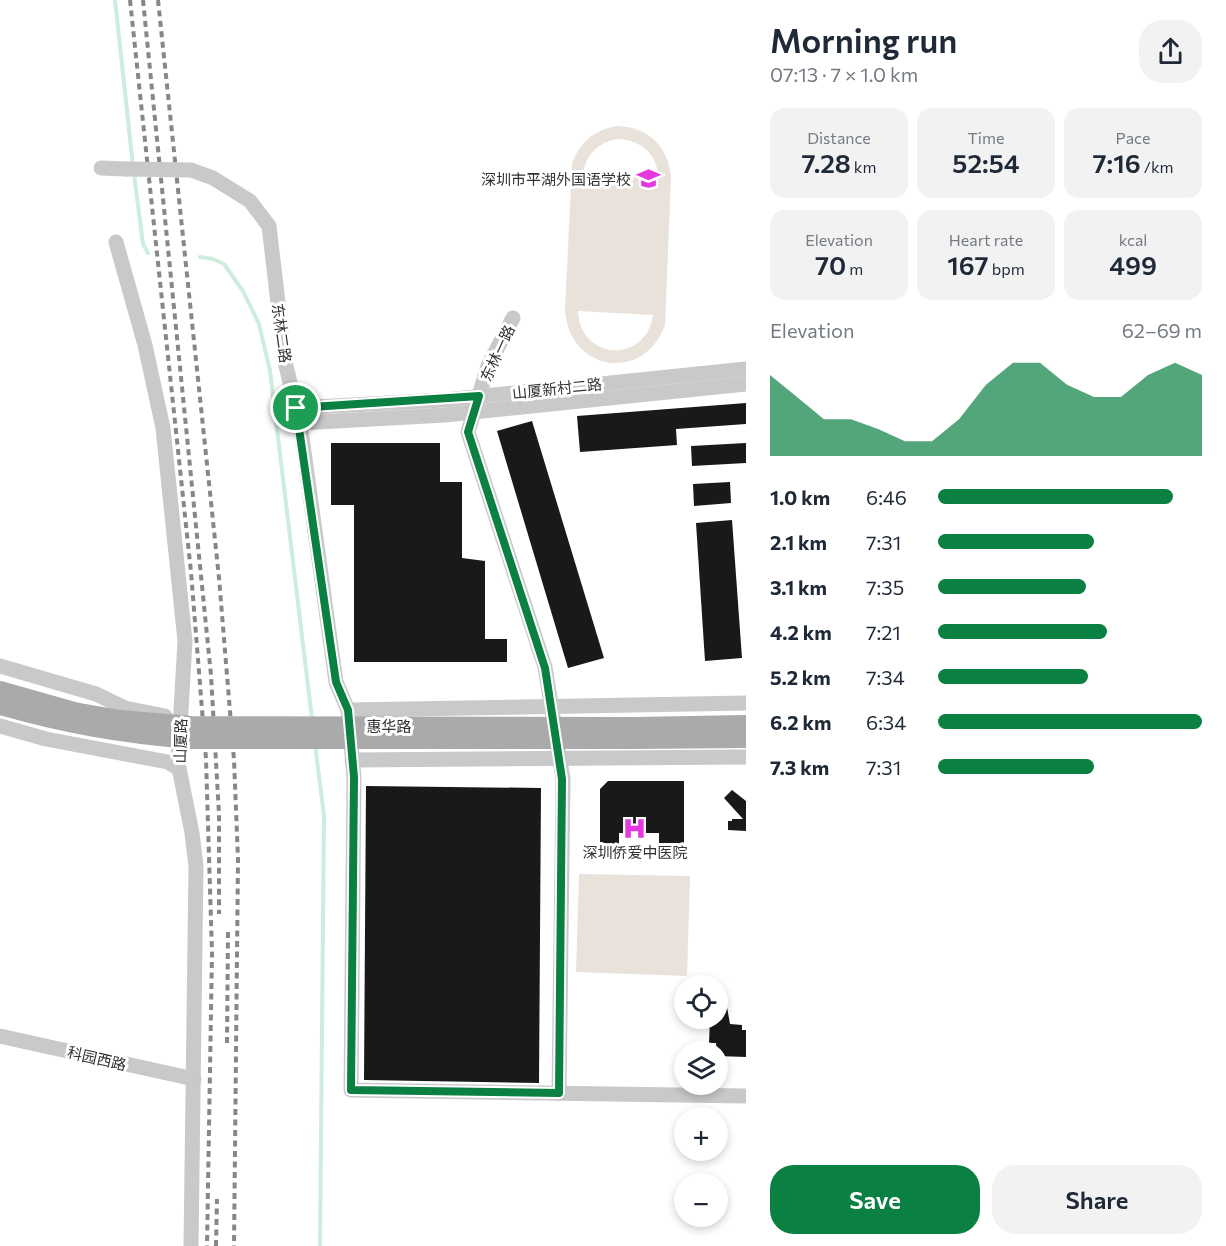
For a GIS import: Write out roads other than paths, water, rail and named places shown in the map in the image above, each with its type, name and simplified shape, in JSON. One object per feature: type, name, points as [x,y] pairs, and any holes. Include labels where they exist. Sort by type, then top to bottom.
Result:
[{"type":"main road","name":"惠华路","points":[[0,690],[74,711],[120,719],[191,725],[635,733],[746,739]]},
{"type":"main road","name":"惠华路","points":[[0,706],[71,725],[118,734],[189,740],[635,733],[746,724]]},
{"type":"street","name":"东林二路","points":[[101,168],[191,171],[213,178],[250,201],[268,226],[285,362],[298,415],[336,682],[348,710],[354,836],[351,1090],[559,1093]]},
{"type":"street","name":"山厦路","points":[[116,242],[145,345],[164,428],[185,642],[179,769],[192,833],[195,866],[191,1246]]},
{"type":"street","name":"东林一路","points":[[513,318],[488,366],[468,432],[545,668],[562,779],[559,1093]]},
{"type":"street","name":"山厦新村二路","points":[[298,415],[746,369]]},
{"type":"street","name":"山厦新村二路","points":[[298,415],[474,412],[746,384]]},
{"type":"street","points":[[0,666],[96,694],[125,708],[180,720]]},
{"type":"street","points":[[348,710],[746,703]]},
{"type":"street","points":[[0,726],[46,738],[168,762],[179,769]]},
{"type":"street","points":[[352,760],[746,757]]},
{"type":"street","name":"科园西路","points":[[0,1036],[194,1079]]},
{"type":"street","points":[[559,1093],[746,1096]]},
{"type":"waterway","points":[[115,0],[133,166]]},
{"type":"waterway","points":[[134,174],[143,244],[148,253]]},
{"type":"waterway","points":[[200,257],[224,264],[243,291],[259,324],[270,371],[312,719]]},
{"type":"waterway","points":[[315,744],[324,816],[320,1246]]},
{"type":"railway","points":[[130,0],[191,572],[206,759],[212,953],[207,1246]]},
{"type":"railway","points":[[143,0],[211,675],[219,814],[219,914]]},
{"type":"railway","points":[[158,0],[219,578],[234,760],[238,859],[234,1246]]},
{"type":"railway","points":[[227,1043],[228,932]]},
{"type":"railway","points":[[216,1246],[217,1199]]},
{"type":"place","name":"深圳市平湖外国语学校","points":[[649,179]]},
{"type":"place","name":"深圳侨爱中医院","points":[[635,828]]}]
